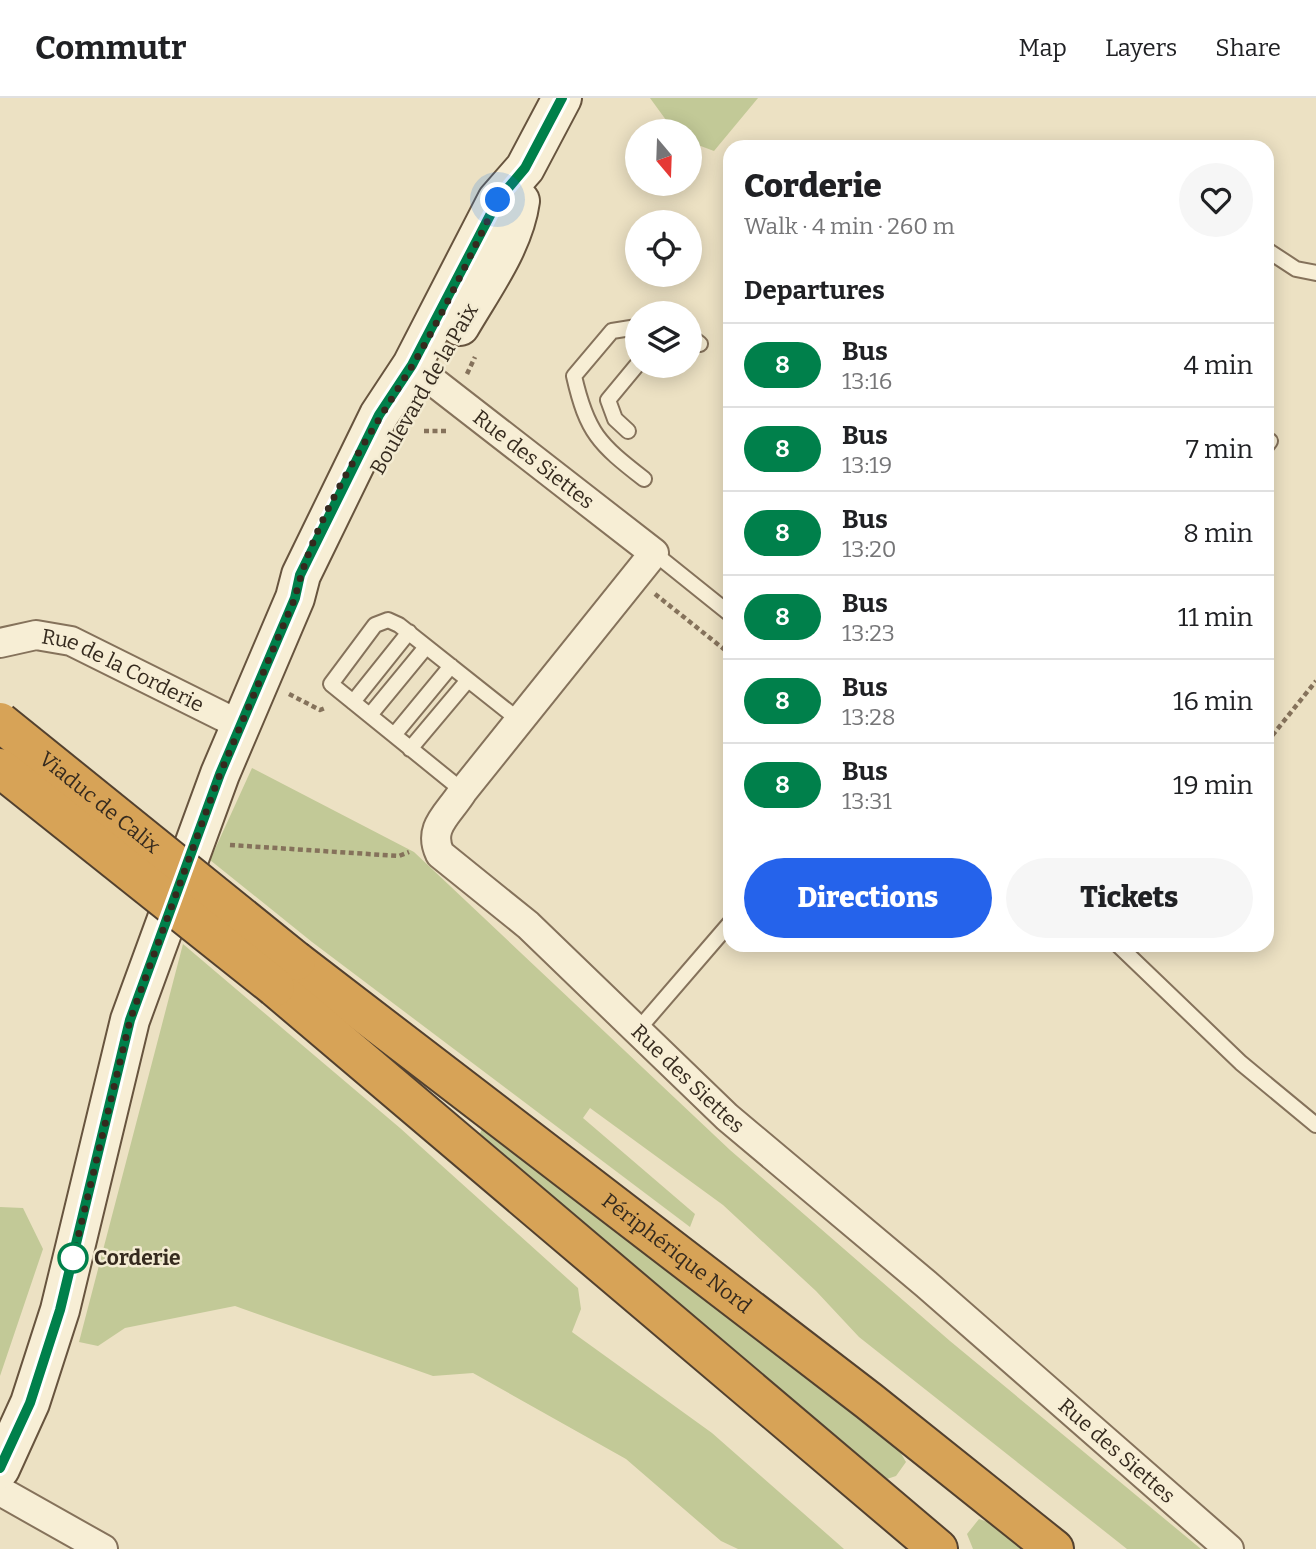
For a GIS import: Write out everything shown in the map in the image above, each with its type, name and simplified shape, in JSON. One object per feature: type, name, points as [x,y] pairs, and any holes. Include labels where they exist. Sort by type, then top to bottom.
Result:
[{"type":"highway","name":"Viaduc de Calix","points":[[0,722],[286,974]]},
{"type":"highway","name":"Viaduc de Calix","points":[[0,768],[286,974]]},
{"type":"highway","points":[[286,974],[938,1549]]},
{"type":"highway","name":"Périphérique Nord","points":[[286,974],[858,1392],[1054,1549]]},
{"type":"street","name":"Boulevard de la Paix","points":[[0,1469],[30,1403],[60,1310],[130,1020],[194,842],[240,725],[295,598],[310,582],[421,372],[496,264],[518,214],[525,168],[562,98]]},
{"type":"street","name":"Rue des Siettes","points":[[421,372],[654,553]]},
{"type":"street","points":[[434,841],[437,824],[450,812],[463,792],[654,553]]},
{"type":"street","name":"Rue de la Corderie","points":[[0,643],[36,635],[71,641],[240,725]]},
{"type":"street","name":"Rue des Siettes","points":[[434,841],[452,866],[528,925],[727,1117],[926,1284],[1229,1549]]},
{"type":"street","points":[[0,1491],[103,1549]]},
{"type":"lane","points":[[1274,255],[1296,269],[1316,273]]},
{"type":"lane","points":[[625,329],[612,331],[574,376],[581,407],[590,429],[604,448],[644,479]]},
{"type":"lane","points":[[626,378],[608,400],[615,419],[628,431]]},
{"type":"lane","name":"Rue des Siettes","points":[[654,553],[723,608]]},
{"type":"lane","points":[[463,792],[331,684],[375,625],[388,620],[409,632],[520,722]]},
{"type":"lane","points":[[353,702],[409,632]]},
{"type":"lane","points":[[370,715],[426,646]]},
{"type":"lane","points":[[394,735],[451,666]]},
{"type":"lane","points":[[410,748],[468,680]]},
{"type":"lane","points":[[636,1032],[723,931]]},
{"type":"lane","points":[[1125,952],[1241,1063],[1316,1125]]},
{"type":"path","points":[[635,577],[723,648]]},
{"type":"path","points":[[1274,733],[1316,681]]},
{"type":"path","points":[[281,690],[320,709],[353,702]]},
{"type":"path","points":[[194,842],[399,856],[434,841]]},
{"type":"green space","points":[[650,98],[758,98],[714,151],[702,146],[702,119],[665,119]]},
{"type":"green space","points":[[252,768],[414,852],[730,1150],[950,1341],[1201,1549],[1127,1549],[859,1337],[816,1291],[723,1205],[590,1108],[583,1118],[695,1214],[690,1227],[312,942],[210,860]]},
{"type":"green space","points":[[183,944],[400,1128],[578,1288],[581,1309],[572,1332],[712,1433],[844,1549],[738,1549],[721,1541],[626,1459],[473,1373],[433,1376],[235,1306],[125,1328],[98,1346],[79,1342]]},
{"type":"green space","points":[[483,1126],[899,1450],[906,1462],[896,1476],[884,1480],[477,1141]]},
{"type":"green space","points":[[0,1207],[23,1208],[43,1249],[0,1376]]},
{"type":"green space","points":[[979,1519],[994,1524],[1029,1549],[973,1549],[967,1534]]},
{"type":"bus line","name":"8","points":[[0,1468],[30,1403],[60,1310],[130,1020],[194,842],[266,662],[295,598],[300,575],[379,415],[412,365],[498,200],[525,168],[562,98]]},
{"type":"place","name":"Corderie","points":[[73,1258]]},
{"type":"route","points":[[73,1258],[130,1020],[220,774],[295,598],[300,575],[332,506],[379,415],[412,365],[498,200]]}]
